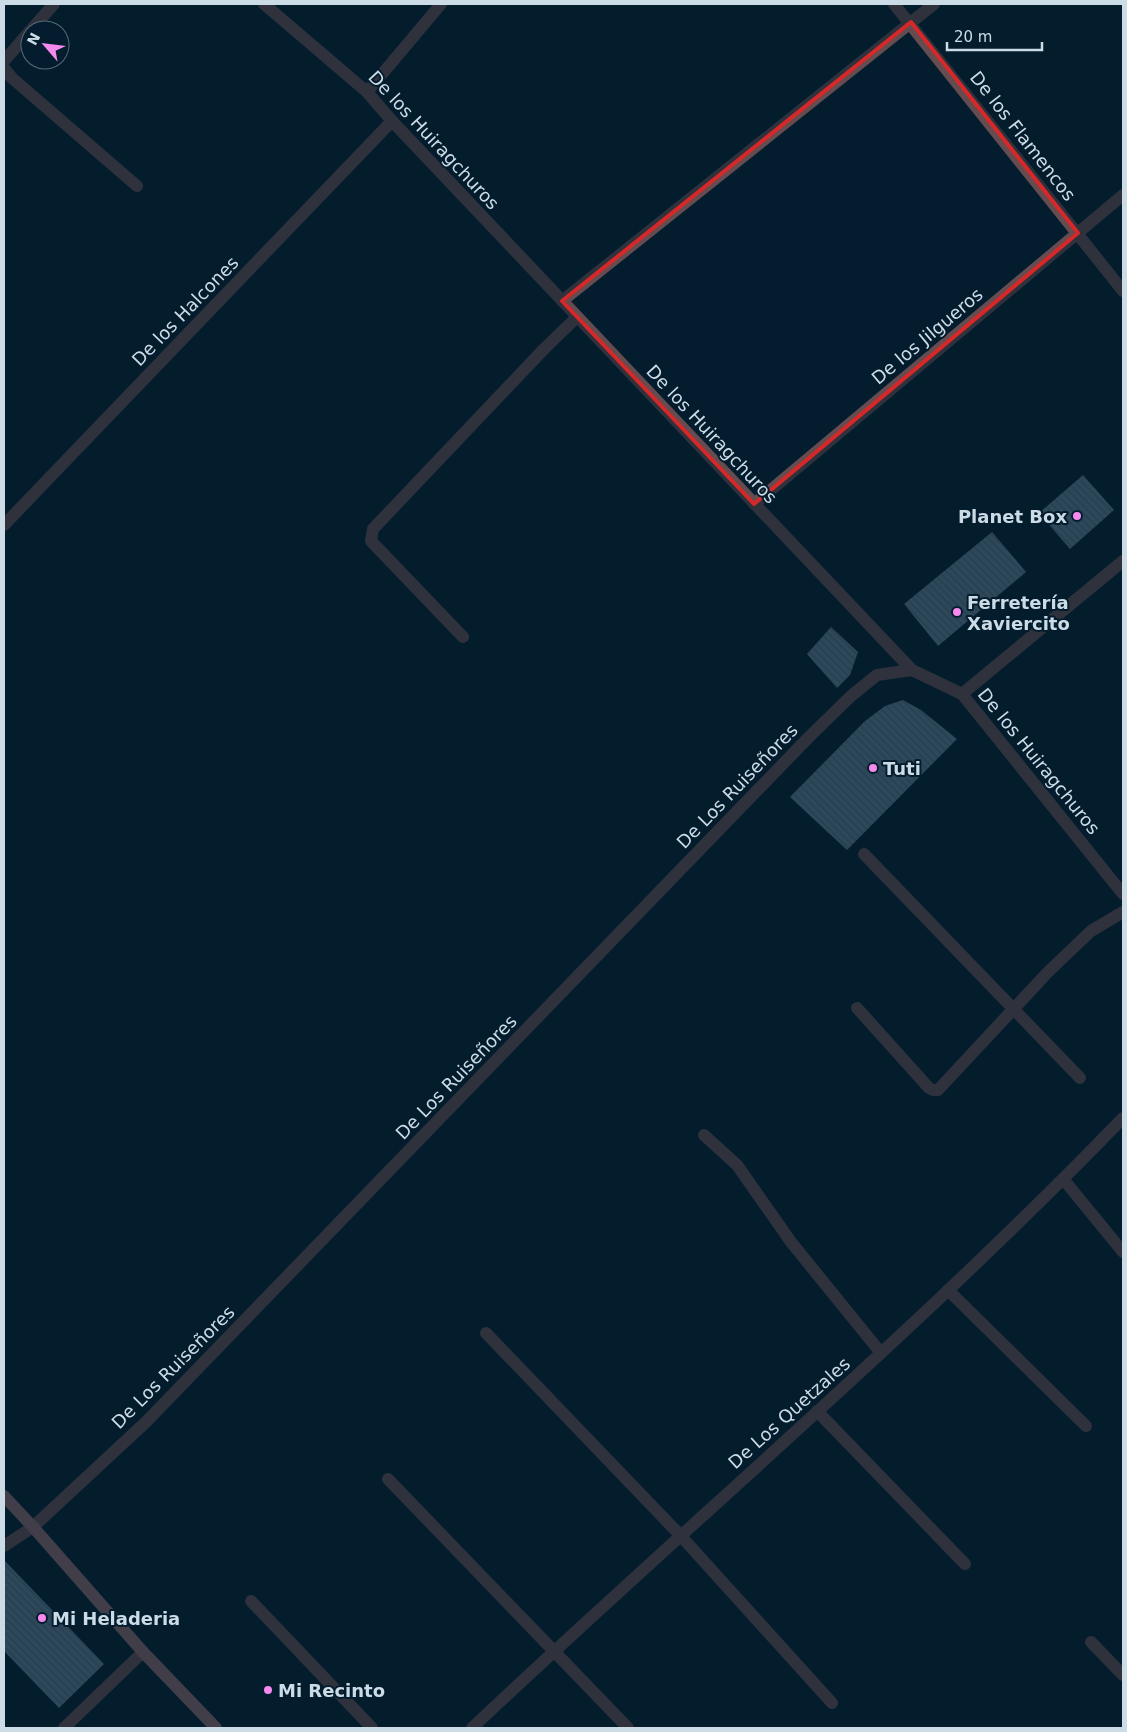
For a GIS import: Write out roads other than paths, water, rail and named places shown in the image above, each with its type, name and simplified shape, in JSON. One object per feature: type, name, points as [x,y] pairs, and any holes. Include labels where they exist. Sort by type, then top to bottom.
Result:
[{"type":"street","points":[[39,20],[54,4]]},
{"type":"street","name":"De los Huiragchuros","points":[[264,4],[367,92],[392,121],[912,670],[962,694],[1123,894]]},
{"type":"street","points":[[367,92],[441,4]]},
{"type":"street","name":"De los Flamencos","points":[[894,4],[911,22],[1123,291]]},
{"type":"street","points":[[562,301],[934,4]]},
{"type":"street","points":[[4,61],[20,42]]},
{"type":"street","points":[[4,68],[12,78],[137,186]]},
{"type":"street","name":"De los Halcones","points":[[4,525],[392,121]]},
{"type":"street","name":"De los Jilgueros","points":[[754,504],[1123,194]]},
{"type":"street","points":[[463,637],[372,541],[373,529],[577,317]]},
{"type":"street","points":[[962,694],[1123,561]]},
{"type":"street","name":"De Los Ruiseñores","points":[[4,1546],[33,1527],[146,1422],[794,752],[845,702],[877,675],[912,670]]},
{"type":"street","points":[[864,854],[1080,1078]]},
{"type":"street","points":[[857,1008],[929,1088],[938,1090],[1048,972],[1092,931],[1123,912]]},
{"type":"street","name":"De Los Quetzales","points":[[472,1728],[881,1353],[1064,1180],[1123,1118]]},
{"type":"street","points":[[704,1135],[737,1165],[791,1242],[881,1353]]},
{"type":"street","points":[[1064,1180],[1123,1252]]},
{"type":"street","points":[[948,1290],[1086,1426]]},
{"type":"street","points":[[486,1333],[680,1536],[832,1703]]},
{"type":"street","points":[[817,1411],[965,1564]]},
{"type":"street","points":[[388,1479],[628,1728]]},
{"type":"street","points":[[4,1496],[143,1652],[216,1728]]},
{"type":"street","points":[[251,1602],[372,1728]]},
{"type":"street","points":[[1091,1642],[1123,1675]]},
{"type":"street","points":[[64,1728],[143,1652]]},
{"type":"place","name":"Planet Box","points":[[1077,516]]},
{"type":"place","name":"Ferretería Xaviercito","points":[[957,612]]},
{"type":"place","name":"Tuti","points":[[873,768]]},
{"type":"place","name":"Mi Heladeria","points":[[42,1618]]},
{"type":"place","name":"Mi Recinto","points":[[268,1690]]}]
